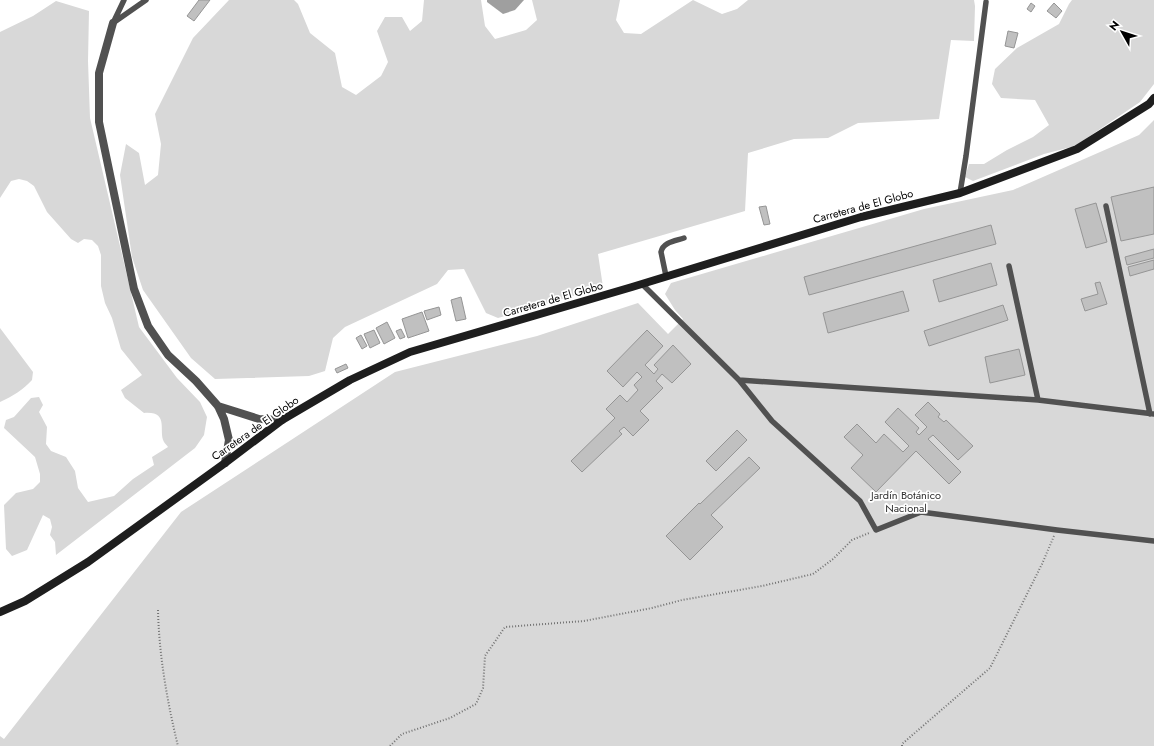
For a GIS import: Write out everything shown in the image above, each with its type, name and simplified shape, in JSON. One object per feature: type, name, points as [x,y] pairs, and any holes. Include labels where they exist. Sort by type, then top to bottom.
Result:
[{"type":"main road","name":"Carretera de El Globo","points":[[0,612],[25,601],[88,562],[282,420],[350,380],[410,352],[642,284],[861,216],[960,193],[1078,149],[1149,104],[1154,98]]},
{"type":"street","points":[[113,23],[99,72],[100,122],[134,289],[148,326],[168,355],[196,381],[218,406],[224,419],[229,440],[225,463]]},
{"type":"street","points":[[218,406],[259,419],[282,420]]},
{"type":"lane","points":[[113,23],[124,0]]},
{"type":"lane","points":[[113,23],[146,0]]},
{"type":"lane","points":[[960,193],[986,2]]},
{"type":"lane","points":[[739,380],[1038,400],[1152,414],[1106,206]]},
{"type":"lane","points":[[666,276],[661,252],[662,249],[669,242],[684,238]]},
{"type":"lane","points":[[1009,266],[1038,400]]},
{"type":"lane","points":[[642,284],[739,380],[772,421],[860,501],[876,530],[921,512],[1154,541]]},
{"type":"path","points":[[390,746],[402,734],[450,718],[476,704],[483,688],[485,656],[505,627],[584,621],[652,608],[682,600],[762,586],[813,574],[833,559],[852,540],[876,530]]},
{"type":"path","points":[[902,746],[902,744],[990,668],[1042,564],[1057,530]]},
{"type":"path","points":[[158,610],[158,633],[166,689],[178,746]]},
{"type":"green space","points":[[229,0],[294,0],[298,4],[310,33],[335,53],[342,87],[356,95],[381,76],[388,62],[377,31],[385,17],[402,17],[410,31],[422,21],[424,0],[481,0],[485,26],[495,39],[526,30],[537,20],[532,0],[620,0],[616,20],[624,33],[641,34],[693,0],[722,14],[737,9],[748,0],[974,0],[974,41],[951,40],[939,119],[858,123],[828,138],[794,139],[748,153],[745,211],[598,254],[603,287],[498,318],[486,313],[464,269],[448,270],[437,284],[345,327],[333,338],[325,371],[309,376],[215,379],[191,358],[143,290],[132,257],[120,175],[126,144],[139,153],[145,185],[158,175],[161,144],[155,114],[193,38]]},
{"type":"green space","points":[[1072,0],[1154,0],[1154,84],[1140,102],[1075,146],[1044,154],[973,181],[965,177],[969,164],[984,164],[1033,137],[1049,125],[1035,100],[1001,98],[992,84],[995,69],[1017,48],[1059,24]]},
{"type":"green space","points":[[56,1],[89,11],[88,61],[90,118],[139,327],[177,378],[200,402],[207,417],[204,435],[195,448],[56,555],[55,542],[50,535],[52,527],[50,519],[43,515],[27,550],[12,556],[6,549],[4,505],[16,493],[33,489],[40,482],[40,474],[35,457],[4,428],[6,420],[14,417],[31,398],[39,397],[43,405],[39,412],[47,427],[46,444],[51,451],[66,457],[75,471],[78,488],[88,502],[114,496],[133,479],[154,465],[152,457],[168,447],[162,438],[162,423],[160,418],[152,413],[144,413],[125,398],[121,390],[142,375],[121,349],[112,318],[105,303],[101,286],[101,255],[98,246],[92,240],[84,239],[78,243],[71,239],[47,212],[34,186],[27,181],[19,179],[11,181],[0,198],[0,32],[33,16]]},
{"type":"green space","name":"Jardín Botánico Nacional","points":[[1154,120],[1154,746],[0,746],[0,736],[4,739],[181,512],[395,372],[537,336],[638,303],[668,334],[683,319],[675,310],[665,294],[671,283],[924,209],[1013,190],[1139,135]]},
{"type":"green space","points":[[0,328],[33,372],[32,380],[25,387],[0,402]]},
{"type":"shaded area","points":[[487,0],[524,0],[515,10],[503,14],[487,2]]},
{"type":"building","points":[[199,0],[210,0],[194,21],[187,16]]},
{"type":"building","points":[[1031,3],[1035,6],[1031,12],[1027,9]]},
{"type":"building","points":[[1054,3],[1062,11],[1056,18],[1047,11]]},
{"type":"building","points":[[1008,31],[1018,33],[1014,48],[1005,46]]},
{"type":"building","points":[[1154,187],[1154,234],[1121,241],[1111,197]]},
{"type":"building","points":[[1096,203],[1107,242],[1086,248],[1075,209]]},
{"type":"building","points":[[766,206],[770,224],[764,225],[759,207]]},
{"type":"building","points":[[991,225],[996,244],[809,295],[804,277]]},
{"type":"building","points":[[1154,249],[1154,258],[1127,265],[1125,257]]},
{"type":"building","points":[[1154,260],[1154,269],[1130,276],[1128,267]]},
{"type":"building","points":[[991,263],[997,285],[939,302],[933,280]]},
{"type":"building","points":[[1100,282],[1107,304],[1085,311],[1081,299],[1098,294],[1095,283]]},
{"type":"building","points":[[903,291],[909,311],[828,333],[823,313]]},
{"type":"building","points":[[461,297],[466,319],[456,321],[451,300]]},
{"type":"building","points":[[1003,305],[1008,320],[929,346],[924,331]]},
{"type":"building","points":[[439,307],[441,315],[427,320],[424,311]]},
{"type":"building","points":[[422,312],[429,331],[408,338],[402,319]]},
{"type":"building","points":[[387,322],[395,338],[384,344],[376,328]]},
{"type":"building","points":[[401,329],[405,337],[400,339],[396,331]]},
{"type":"building","points":[[374,330],[380,343],[370,348],[364,334]]},
{"type":"building","points":[[647,330],[663,346],[645,365],[654,374],[658,369],[654,365],[673,345],[691,364],[672,383],[662,374],[656,381],[663,388],[640,411],[649,420],[633,436],[624,427],[619,431],[622,434],[582,472],[571,461],[615,418],[606,409],[620,395],[627,402],[638,390],[634,385],[642,377],[637,372],[623,387],[607,371]]},
{"type":"building","points":[[361,335],[367,346],[362,349],[356,338]]},
{"type":"building","points":[[1019,349],[1025,375],[990,383],[985,357]]},
{"type":"building","points":[[346,364],[348,368],[337,373],[335,369]]},
{"type":"building","points":[[928,402],[940,414],[938,417],[944,422],[946,420],[973,446],[958,460],[933,435],[928,439],[961,472],[949,484],[916,451],[876,492],[851,468],[863,455],[844,437],[857,424],[876,443],[884,434],[903,452],[909,446],[885,422],[898,408],[919,428],[916,432],[919,435],[927,427],[915,415]]},
{"type":"building","points":[[737,430],[747,440],[716,471],[706,461]]},
{"type":"building","points":[[749,457],[760,468],[711,515],[723,527],[690,560],[666,536]]}]
